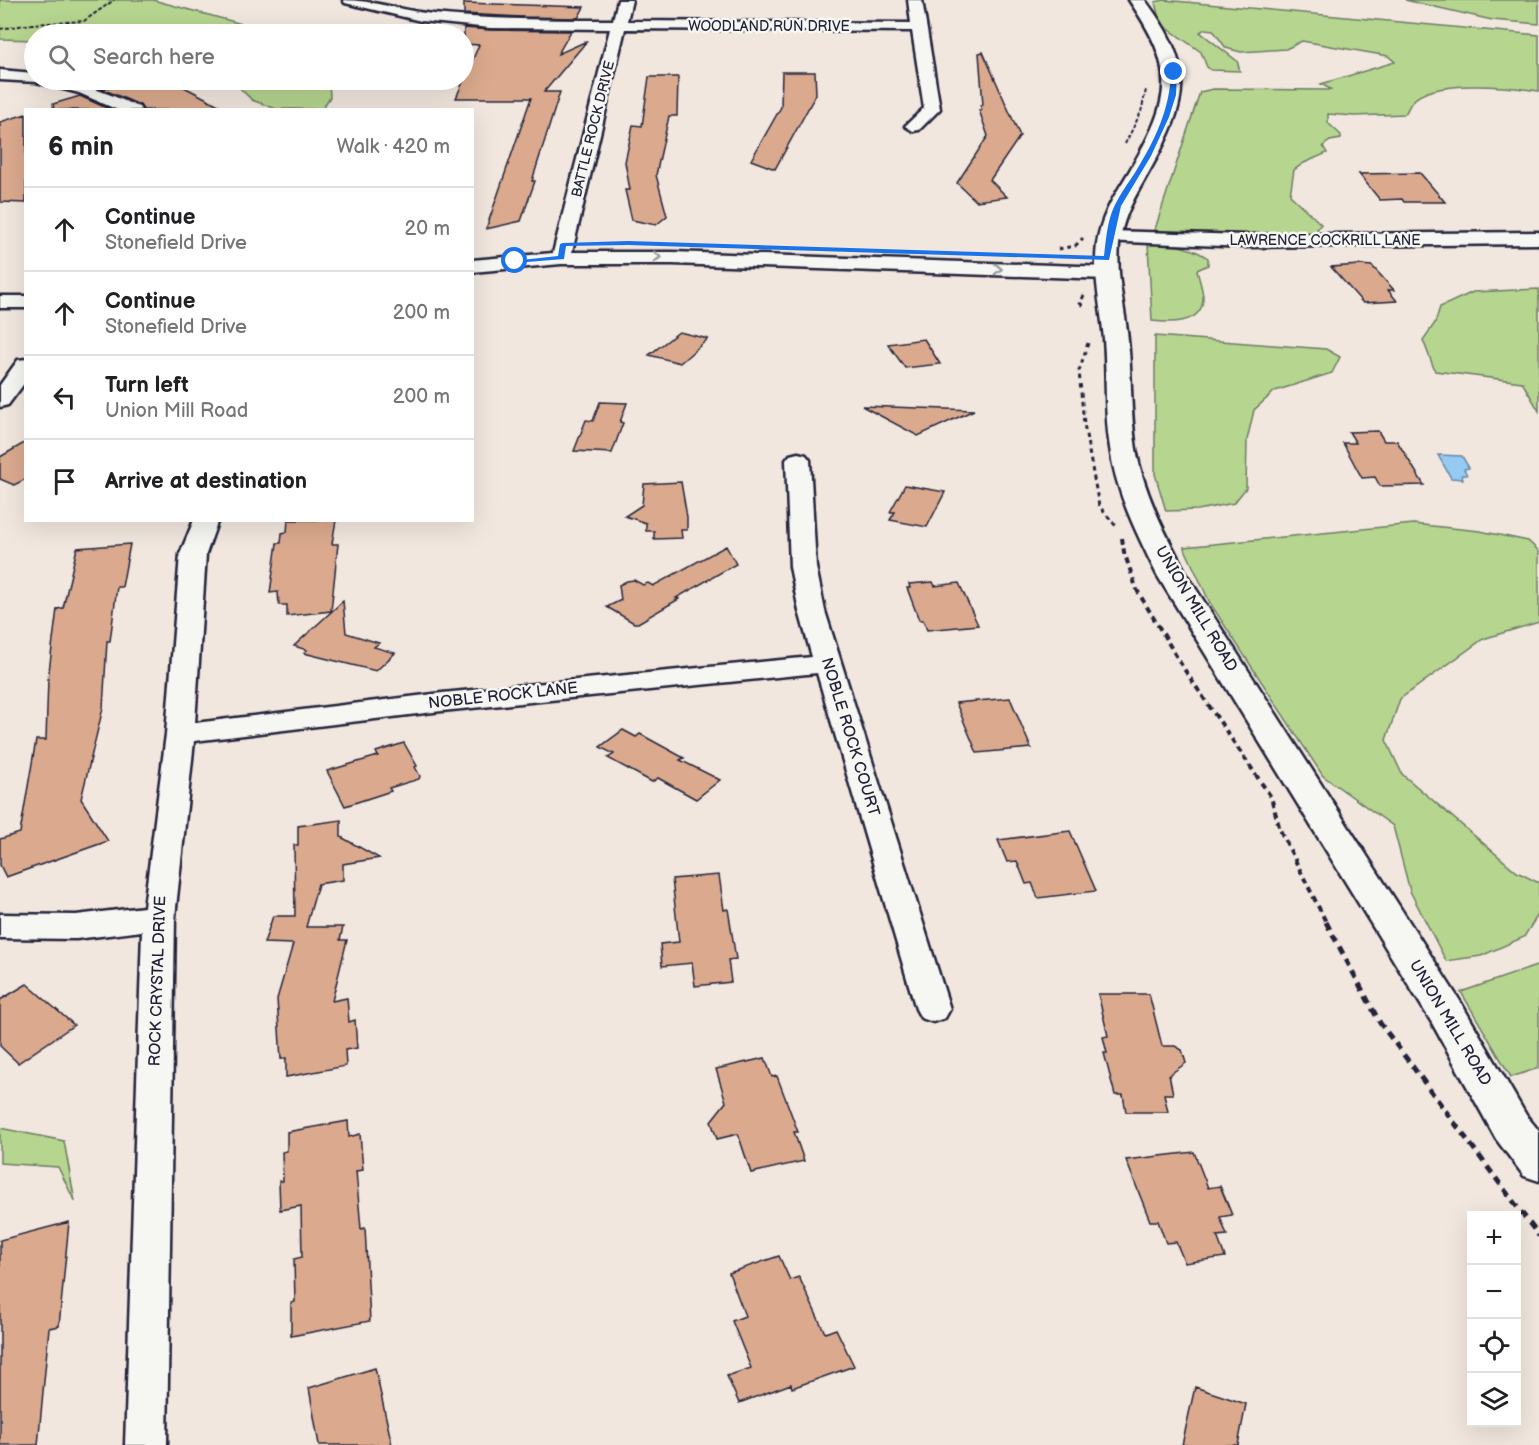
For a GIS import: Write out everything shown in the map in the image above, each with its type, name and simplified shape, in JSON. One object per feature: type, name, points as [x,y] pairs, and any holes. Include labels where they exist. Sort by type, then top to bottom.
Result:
[{"type":"street","name":"WOODLAND RUN DRIVE","points":[[350,0],[421,17],[474,23],[919,27]]},
{"type":"street","name":"BATTLE ROCK DRIVE","points":[[562,251],[625,0]]},
{"type":"street","points":[[913,126],[932,109],[915,0]]},
{"type":"street","name":"UNION MILL ROAD","points":[[1137,0],[1164,43],[1174,72],[1175,85],[1166,117],[1148,156],[1118,206],[1108,256],[1117,341],[1123,448],[1127,469],[1145,521],[1172,575],[1446,1012],[1511,1127],[1539,1163]]},
{"type":"street","points":[[0,75],[24,77]]},
{"type":"street","points":[[89,90],[122,102],[130,108]]},
{"type":"street","name":"LAWRENCE COCKRILL LANE","points":[[562,251],[683,258],[1108,256],[1256,241],[1539,238]]},
{"type":"street","points":[[474,252],[562,251]]},
{"type":"street","points":[[474,266],[562,251]]},
{"type":"street","points":[[0,302],[24,302]]},
{"type":"street","points":[[0,400],[24,368]]},
{"type":"street","name":"NOBLE ROCK COURT","points":[[798,460],[803,567],[812,611],[933,1009]]},
{"type":"street","name":"ROCK CRYSTAL DRIVE","points":[[146,1445],[159,917],[180,734],[193,554],[205,522]]},
{"type":"street","name":"NOBLE ROCK LANE","points":[[180,734],[442,702],[827,664]]},
{"type":"street","points":[[0,926],[76,927],[159,917]]},
{"type":"path","points":[[32,24],[84,21],[114,0]]},
{"type":"path","points":[[0,28],[24,25]]},
{"type":"green space","points":[[0,0],[153,0],[242,24],[24,24],[24,40],[0,39]]},
{"type":"green space","points":[[1164,0],[1539,35],[1539,91],[1492,86],[1454,87],[1422,94],[1412,102],[1405,114],[1354,116],[1328,114],[1328,123],[1341,135],[1341,139],[1330,141],[1323,146],[1327,153],[1294,170],[1290,195],[1321,224],[1316,231],[1308,234],[1154,232],[1200,92],[1213,89],[1332,90],[1321,84],[1395,62],[1388,56],[1302,41],[1286,49],[1241,52],[1226,48],[1213,30],[1205,29],[1200,32],[1237,61],[1240,71],[1211,70],[1207,67],[1201,52],[1160,23],[1155,2]]},
{"type":"green space","points":[[1405,0],[1539,0],[1539,24],[1492,20]]},
{"type":"green space","points":[[242,90],[330,90],[330,97],[323,108],[273,108],[252,100]]},
{"type":"green space","points":[[1148,243],[1179,246],[1208,258],[1208,265],[1197,270],[1203,299],[1197,314],[1191,318],[1175,322],[1152,321]]},
{"type":"green space","points":[[1539,289],[1539,411],[1522,382],[1435,371],[1423,340],[1435,323],[1440,307],[1473,292]]},
{"type":"green space","points":[[1155,336],[1326,349],[1340,357],[1332,373],[1275,391],[1254,410],[1247,440],[1246,488],[1234,503],[1198,510],[1166,511],[1155,474]]},
{"type":"green space","points":[[1413,524],[1480,531],[1528,541],[1539,551],[1539,622],[1483,639],[1400,699],[1386,740],[1402,774],[1517,872],[1539,883],[1539,913],[1524,937],[1481,956],[1446,961],[1410,891],[1393,826],[1323,776],[1210,603],[1184,547]]},
{"type":"green space","points":[[1539,965],[1539,1068],[1511,1077],[1461,992]]},
{"type":"green space","points":[[0,1128],[64,1141],[75,1202],[58,1167],[0,1163]]},
{"type":"water","points":[[1438,455],[1462,456],[1469,468],[1464,469],[1467,475],[1462,475],[1463,479],[1451,478]]},
{"type":"building","points":[[464,3],[584,7],[578,18],[523,17],[464,14]]},
{"type":"building","points":[[474,29],[571,31],[558,54],[587,41],[544,92],[560,92],[532,181],[535,181],[521,221],[486,229],[531,98],[456,98],[459,90],[474,90],[474,57],[479,45],[474,45]]},
{"type":"building","points":[[983,52],[1020,136],[990,180],[1007,197],[976,201],[957,183],[988,136],[979,110],[982,110],[980,105],[983,105],[979,53]]},
{"type":"building","points":[[782,72],[815,72],[816,94],[775,169],[751,160],[781,107]]},
{"type":"building","points":[[649,77],[678,77],[677,116],[669,116],[656,175],[667,216],[656,225],[632,220],[625,190],[630,190],[625,162],[633,125],[642,126]]},
{"type":"building","points":[[104,90],[190,90],[224,108],[142,108],[140,105]]},
{"type":"building","points":[[80,96],[107,108],[54,108],[53,104]]},
{"type":"building","points":[[24,115],[24,203],[0,202],[0,122]]},
{"type":"building","points":[[1420,173],[1445,202],[1380,200],[1359,174]]},
{"type":"building","points":[[1372,266],[1394,290],[1388,290],[1397,301],[1363,303],[1331,267]]},
{"type":"building","points":[[679,332],[708,339],[680,363],[649,355]]},
{"type":"building","points":[[924,339],[940,364],[905,368],[888,344]]},
{"type":"building","points":[[600,402],[627,403],[620,422],[623,423],[612,453],[574,451],[586,420],[593,421]]},
{"type":"building","points":[[862,406],[974,410],[918,436]]},
{"type":"building","points":[[1378,431],[1384,441],[1397,441],[1424,485],[1380,486],[1375,477],[1362,478],[1343,443],[1356,443],[1349,432]]},
{"type":"building","points":[[24,443],[24,480],[14,485],[0,479],[0,457]]},
{"type":"building","points":[[681,482],[687,517],[687,530],[681,530],[682,538],[654,539],[654,531],[646,531],[646,523],[625,516],[642,505],[644,484]]},
{"type":"building","points":[[905,485],[945,492],[927,527],[890,520],[895,512],[890,512]]},
{"type":"building","points":[[288,522],[336,522],[332,544],[338,544],[331,611],[287,616],[287,605],[279,605],[278,592],[270,593],[277,543],[281,543],[282,533],[287,532]]},
{"type":"building","points":[[130,544],[122,587],[117,587],[110,641],[107,641],[103,708],[81,799],[108,841],[6,877],[0,865],[0,839],[20,833],[36,740],[46,740],[48,679],[57,609],[63,608],[77,548]]},
{"type":"building","points":[[726,546],[736,564],[676,598],[679,599],[638,623],[634,623],[607,607],[621,600],[619,585],[634,580],[643,585],[648,583],[653,586]]},
{"type":"building","points":[[933,582],[935,586],[959,583],[978,625],[927,630],[923,620],[919,620],[907,588],[910,588],[909,584]]},
{"type":"building","points":[[343,601],[346,633],[379,643],[374,647],[395,653],[376,671],[304,653],[307,650],[294,646]]},
{"type":"building","points":[[1010,698],[1031,748],[977,753],[956,703]]},
{"type":"building","points":[[623,730],[636,737],[640,734],[684,758],[680,760],[720,780],[696,799],[658,778],[652,782],[608,758],[614,754],[600,747]]},
{"type":"building","points":[[404,743],[417,766],[415,767],[420,776],[419,779],[389,788],[391,791],[345,806],[327,771],[378,756],[376,752]]},
{"type":"building","points":[[341,820],[341,837],[379,858],[343,864],[343,880],[318,884],[306,927],[343,927],[340,940],[347,940],[332,1001],[347,998],[349,1022],[355,1020],[357,1048],[345,1050],[346,1066],[286,1077],[286,1058],[281,1059],[277,999],[293,944],[264,943],[273,916],[295,916],[294,845],[298,845],[298,826]]},
{"type":"building","points":[[1070,831],[1096,891],[1038,898],[1032,883],[1026,884],[1017,861],[1007,862],[998,840]]},
{"type":"building","points":[[719,875],[724,910],[728,909],[736,959],[728,960],[731,982],[695,986],[692,963],[662,966],[660,944],[679,942],[672,879]]},
{"type":"building","points":[[27,984],[74,1025],[18,1063],[0,1046],[0,1000]]},
{"type":"building","points":[[1098,994],[1149,994],[1162,1046],[1175,1046],[1182,1050],[1186,1063],[1169,1075],[1173,1094],[1164,1094],[1168,1112],[1126,1112],[1123,1095],[1115,1095],[1104,1053],[1107,1053],[1103,1037],[1108,1036]]},
{"type":"building","points":[[765,1058],[772,1077],[777,1076],[798,1132],[794,1132],[804,1161],[751,1173],[738,1134],[717,1139],[711,1121],[726,1102],[716,1069]]},
{"type":"building","points":[[348,1121],[349,1137],[360,1134],[363,1170],[356,1171],[361,1229],[365,1228],[370,1321],[291,1336],[291,1303],[295,1302],[294,1259],[302,1257],[301,1206],[280,1210],[279,1181],[283,1181],[282,1152],[287,1151],[287,1132]]},
{"type":"building","points":[[1194,1152],[1208,1188],[1220,1186],[1232,1215],[1220,1217],[1227,1235],[1217,1236],[1225,1257],[1185,1263],[1176,1242],[1166,1243],[1158,1221],[1150,1221],[1126,1160]]},
{"type":"building","points":[[69,1222],[59,1326],[49,1328],[38,1445],[0,1445],[0,1240]]},
{"type":"building","points":[[779,1256],[790,1280],[799,1277],[825,1333],[836,1329],[854,1366],[792,1388],[791,1384],[739,1403],[727,1376],[751,1368],[732,1321],[745,1316],[729,1273]]},
{"type":"building","points":[[375,1368],[392,1445],[319,1445],[309,1388]]},
{"type":"building","points":[[1195,1387],[1246,1404],[1238,1445],[1182,1445]]},
{"type":"route","points":[[515,261],[561,258],[563,244],[628,243],[1107,258],[1112,222],[1118,206],[1148,156],[1166,117],[1175,85],[1174,72]]}]
